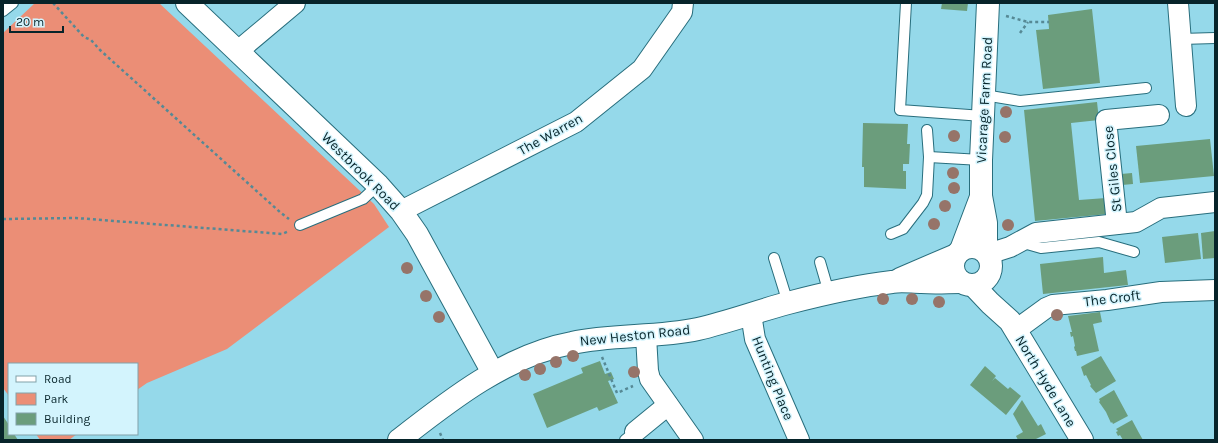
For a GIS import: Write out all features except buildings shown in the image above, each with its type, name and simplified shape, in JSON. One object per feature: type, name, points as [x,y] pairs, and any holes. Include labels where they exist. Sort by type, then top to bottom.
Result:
[{"type":"street","name":"Westbrook Road","points":[[187,3],[378,185],[401,211],[417,234],[493,373]]},
{"type":"street","points":[[238,51],[295,3]]},
{"type":"street","name":"The Warren","points":[[401,211],[576,122],[642,69],[682,12],[683,3]]},
{"type":"street","points":[[1178,3],[1186,106]]},
{"type":"street","name":"Vicarage Farm Road","points":[[988,7],[980,160],[981,196],[986,223],[988,259]]},
{"type":"street","name":"St Giles Close","points":[[1117,224],[1106,120],[1159,114]]},
{"type":"street","name":"Vicarage Farm Road","points":[[959,252],[981,196]]},
{"type":"street","name":"St Giles Close","points":[[988,259],[1036,233],[1136,222],[1161,208],[1215,202]]},
{"type":"street","points":[[974,246],[980,248],[988,259],[988,277],[984,281],[967,283],[954,272],[954,260],[959,252],[967,247],[974,246]]},
{"type":"street","name":"New Heston Road","points":[[400,440],[493,373],[539,352],[570,343],[594,339],[646,336],[697,329],[788,303],[829,293],[893,281],[959,252]]},
{"type":"street","name":"North Hyde Lane","points":[[988,259],[1013,326],[1082,440]]},
{"type":"street","name":"New Heston Road","points":[[893,281],[967,283]]},
{"type":"street","name":"North Hyde Lane","points":[[967,283],[1013,326]]},
{"type":"street","name":"The Croft","points":[[1013,326],[1053,305],[1107,300],[1161,292],[1215,290]]},
{"type":"street","name":"Hunting Place","points":[[751,314],[755,339],[799,440]]},
{"type":"street","points":[[646,336],[648,371],[650,379],[693,440]]},
{"type":"street","points":[[630,436],[668,405]]},
{"type":"lane","points":[[3,11],[13,3]]},
{"type":"lane","points":[[906,3],[900,110],[983,105],[1146,88]]},
{"type":"lane","points":[[1181,39],[1215,38]]},
{"type":"lane","points":[[891,234],[903,229],[923,203],[927,195],[929,157],[927,130]]},
{"type":"lane","points":[[929,157],[980,160]]},
{"type":"lane","points":[[300,225],[363,198],[378,185]]},
{"type":"lane","points":[[1020,242],[1041,248],[1099,242],[1134,252]]},
{"type":"lane","points":[[774,258],[788,303]]},
{"type":"lane","points":[[820,262],[829,293]]},
{"type":"path","points":[[53,3],[84,36],[91,40],[100,50],[281,214],[300,225]]},
{"type":"path","points":[[988,7],[1028,22],[1048,22]]},
{"type":"path","points":[[1020,33],[1028,22]]},
{"type":"path","points":[[3,219],[76,218],[282,234],[300,225]]},
{"type":"path","points":[[594,339],[608,377],[617,393],[650,379]]},
{"type":"green space","points":[[35,3],[159,3],[374,204],[389,227],[227,349],[147,383],[138,389],[138,363],[8,363],[8,395],[3,388],[3,33]]},
{"type":"green space","points":[[37,435],[76,435],[69,440],[40,440]]}]
